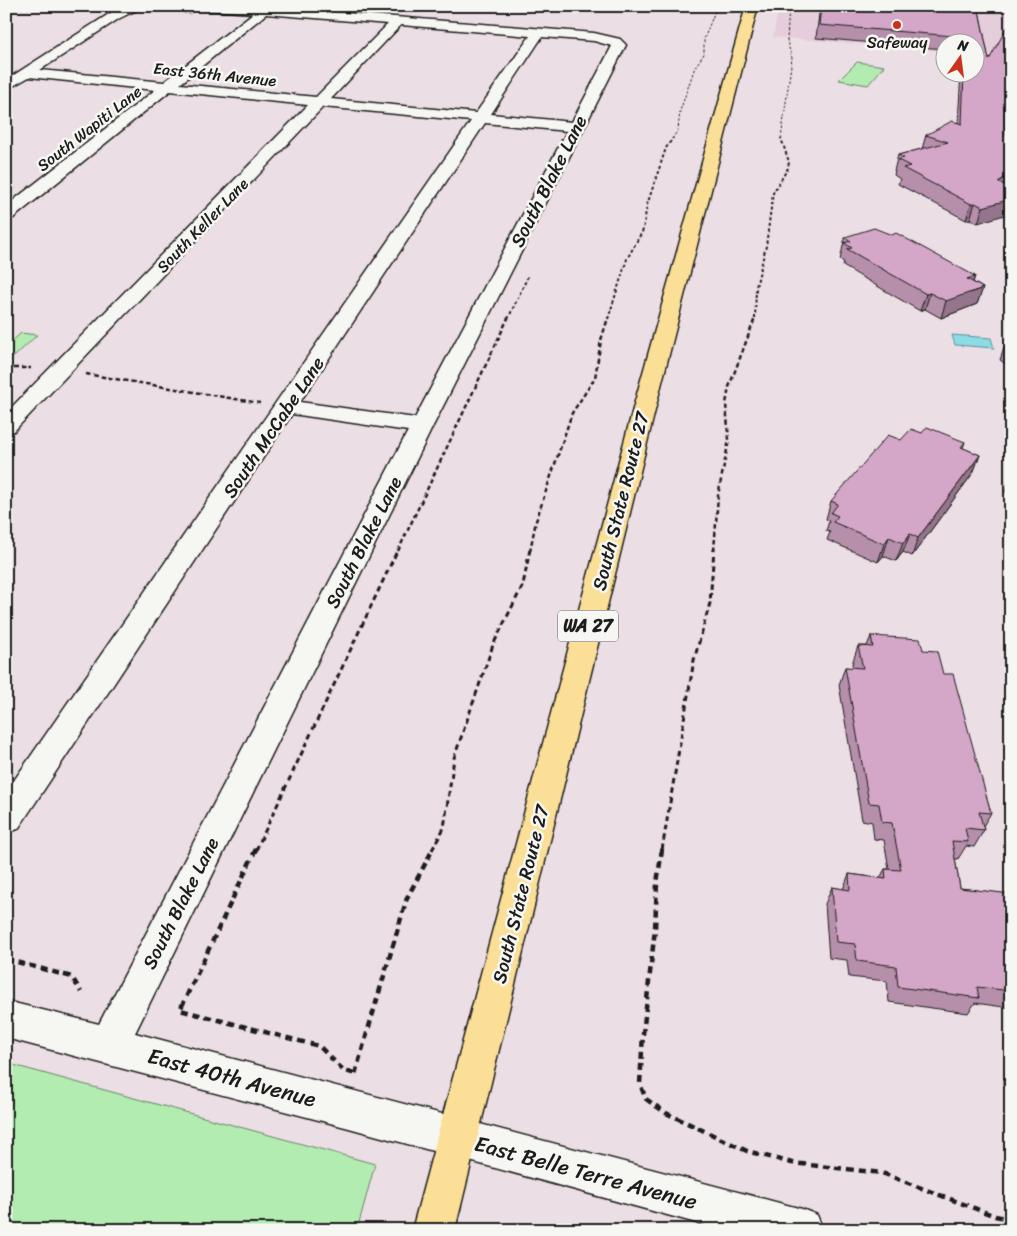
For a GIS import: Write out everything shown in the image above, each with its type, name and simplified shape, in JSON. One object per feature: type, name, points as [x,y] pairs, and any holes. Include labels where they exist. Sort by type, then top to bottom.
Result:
[{"type":"main road","name":"South State Route 27","points":[[433,1230],[648,394],[752,6]]},
{"type":"street","points":[[6,86],[116,15],[139,6]]},
{"type":"street","points":[[208,6],[538,33]]},
{"type":"street","name":"South Wapiti Lane","points":[[6,216],[263,11]]},
{"type":"street","name":"South Keller Lane","points":[[6,426],[322,102],[397,22]]},
{"type":"street","name":"South Blake Lane","points":[[109,1045],[422,426],[619,45],[615,42],[594,37],[538,33]]},
{"type":"street","name":"South McCabe Lane","points":[[6,819],[287,407],[538,33]]},
{"type":"street","name":"East 36th Avenue","points":[[26,73],[575,127]]},
{"type":"street","points":[[287,407],[422,426]]},
{"type":"street","name":"East 40th Avenue","points":[[6,1019],[457,1137]]},
{"type":"street","name":"East Belle Terre Avenue","points":[[457,1137],[802,1230]]},
{"type":"path","points":[[349,1108],[355,1074],[407,898],[444,828],[454,758],[493,645],[523,585],[536,520],[572,413],[595,378],[601,340],[627,259],[643,230],[647,205],[666,148],[678,130],[680,111],[694,67],[704,54],[704,39],[717,6]]},
{"type":"path","points":[[789,6],[787,41],[792,58],[787,106],[781,139],[789,162],[788,168],[773,193],[766,246],[756,287],[756,316],[729,387],[726,404],[729,440],[718,495],[710,603],[694,660],[686,718],[676,760],[657,884],[655,929],[643,1034],[640,1084],[646,1099],[666,1113],[747,1151],[792,1163],[882,1174],[995,1216],[1011,1219]]},
{"type":"path","points":[[61,370],[287,407]]},
{"type":"path","points":[[6,959],[72,978],[81,992]]},
{"type":"shaded area","name":"Safeway","points":[[779,6],[1011,6],[1011,56],[984,54],[984,32],[934,32],[934,50],[773,37]]},
{"type":"green space","points":[[857,62],[884,66],[868,85],[839,80]]},
{"type":"green space","points":[[21,333],[37,335],[14,357],[6,356],[6,347]]},
{"type":"green space","points":[[6,1063],[375,1164],[357,1230],[6,1230]]},
{"type":"water","points":[[952,335],[991,338],[994,348],[955,345]]},
{"type":"building","points":[[821,6],[978,6],[983,32],[934,32],[934,34],[819,25]]},
{"type":"building","points":[[1007,27],[1011,39],[1011,98],[1005,97],[1005,135],[1011,137],[1011,174],[998,182],[1011,188],[1011,199],[983,207],[975,203],[971,204],[903,168],[910,166],[898,160],[904,158],[898,155],[948,142],[926,135],[952,121],[962,124],[964,82],[984,82],[984,35],[989,60]]},
{"type":"building","points":[[874,228],[892,235],[896,233],[975,276],[967,279],[983,288],[946,301],[930,293],[926,294],[847,249],[852,248],[844,243],[851,241],[845,237]]},
{"type":"building","points":[[1011,343],[1011,352],[1004,348]]},
{"type":"building","points":[[927,427],[965,442],[961,447],[980,455],[918,538],[910,534],[903,543],[889,537],[884,544],[833,522],[838,516],[831,513],[838,504],[831,501],[888,435],[901,440],[911,429],[922,433]]},
{"type":"building","points":[[871,636],[920,639],[923,650],[937,651],[943,674],[953,674],[991,813],[979,812],[984,830],[965,828],[968,842],[952,841],[960,888],[1011,894],[1011,991],[977,987],[979,998],[898,987],[896,966],[857,961],[855,944],[836,942],[832,887],[850,890],[849,874],[886,879],[885,869],[901,870],[892,823],[882,822],[879,804],[869,803],[845,667],[863,668],[858,646],[873,647]]},
{"type":"place","name":"Safeway","points":[[897,25]]}]
